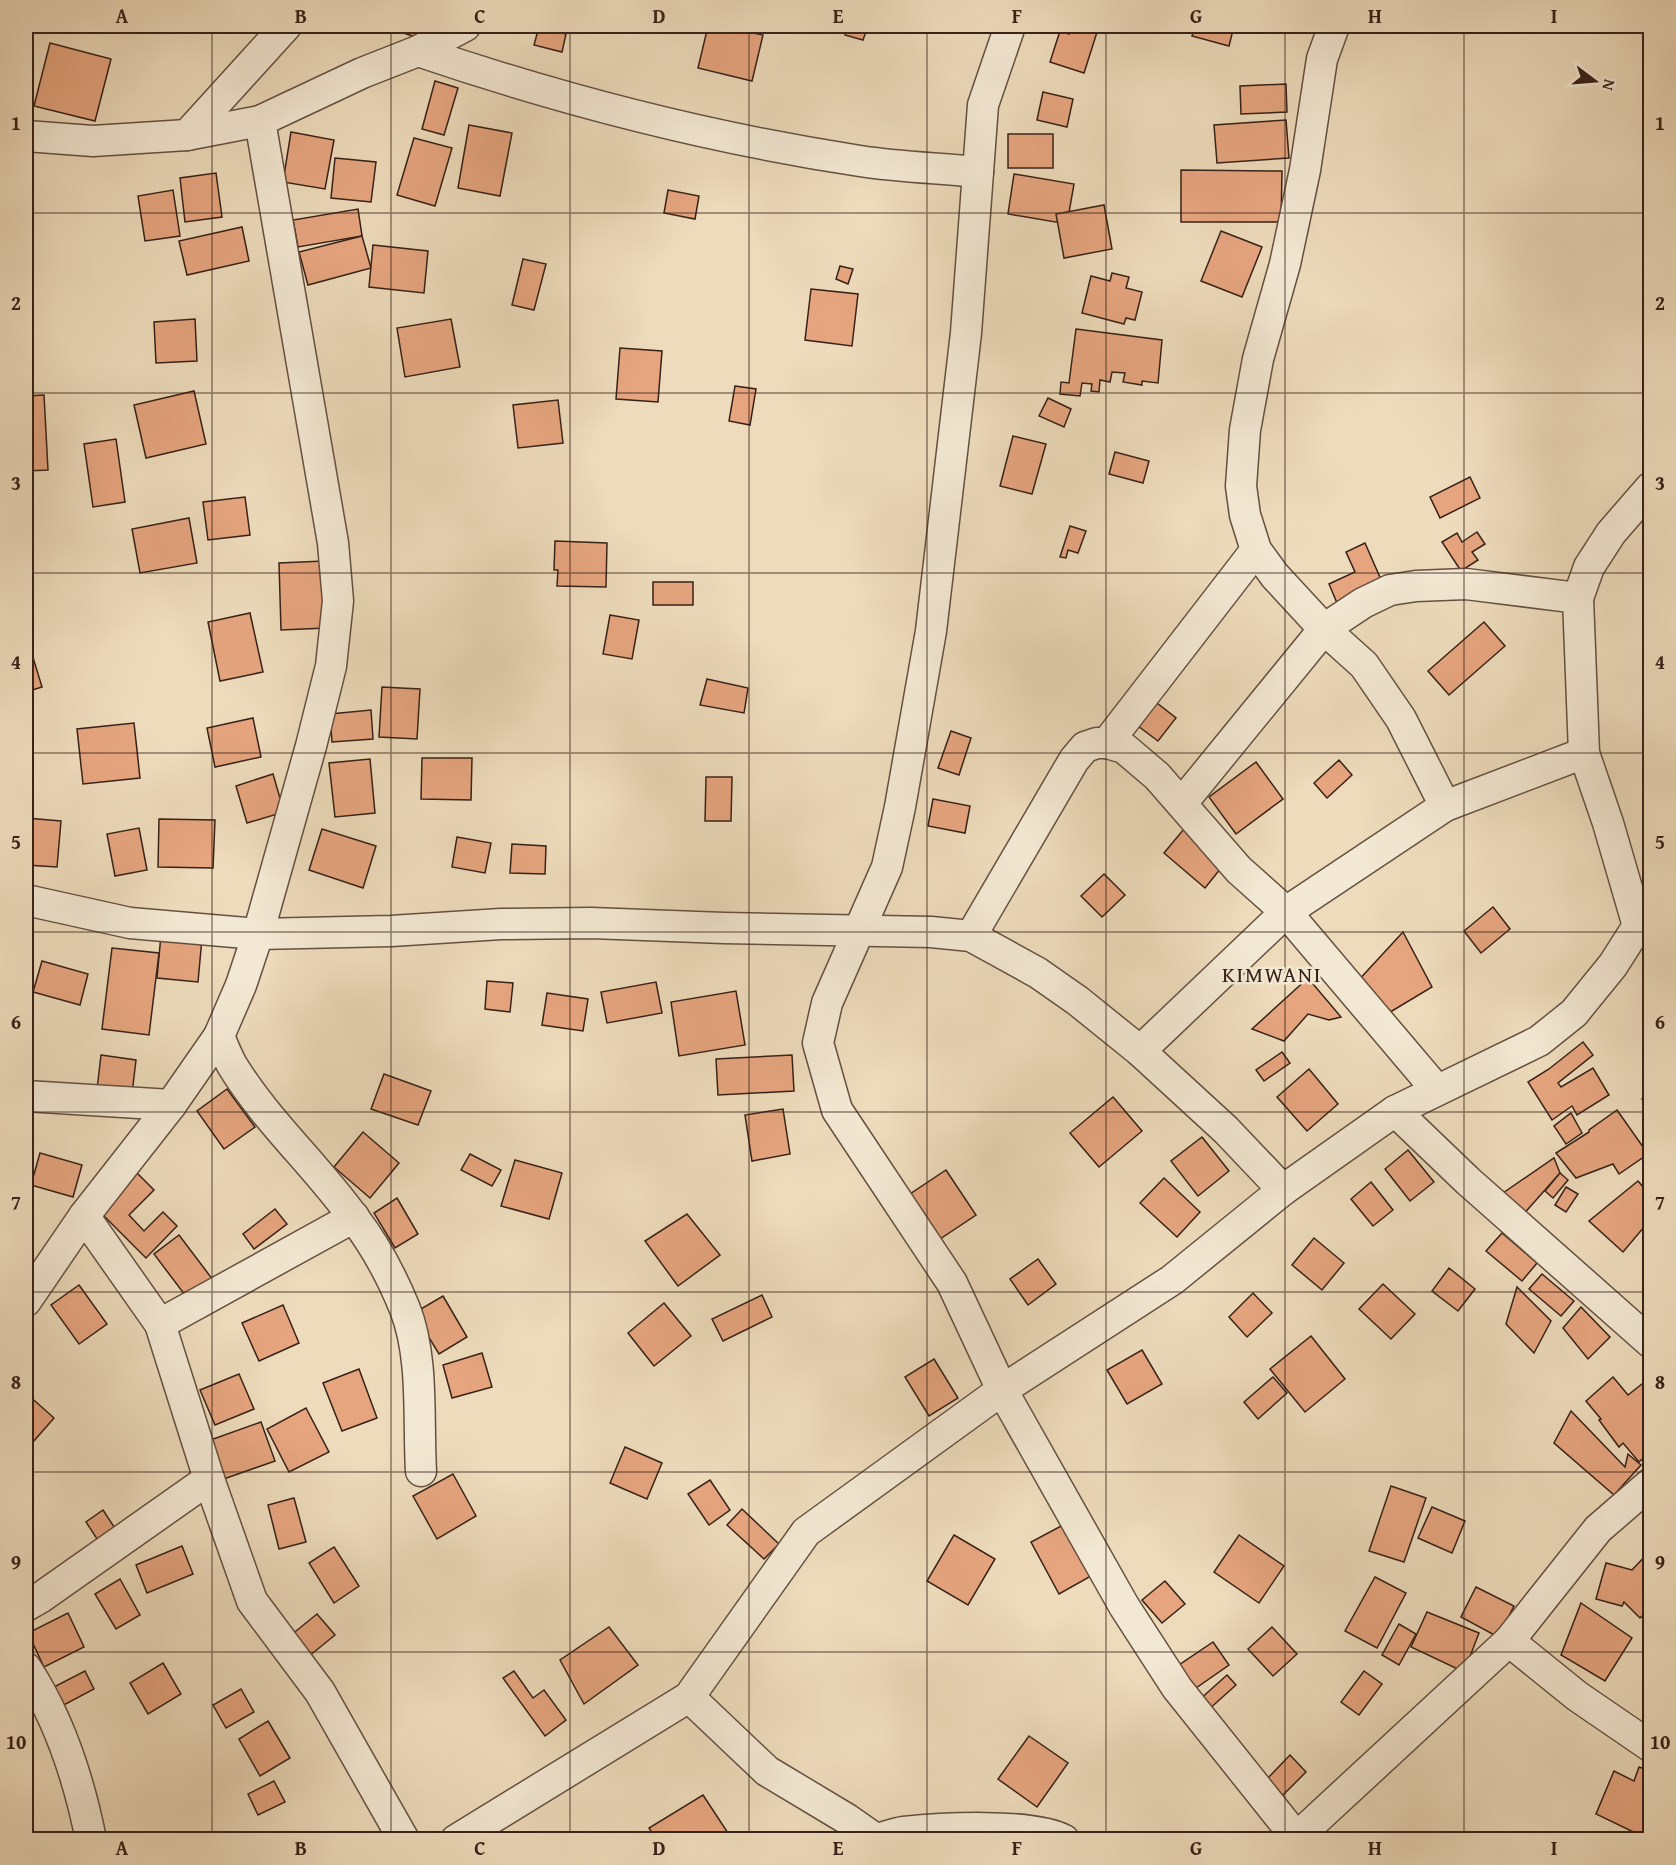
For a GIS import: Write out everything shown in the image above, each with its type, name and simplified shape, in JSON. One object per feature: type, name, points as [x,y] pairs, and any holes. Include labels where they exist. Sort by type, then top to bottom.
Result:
[{"type":"street","points":[[188,135],[286,26]]},
{"type":"street","points":[[26,136],[93,141],[188,135],[260,121],[362,73],[418,51],[465,26]]},
{"type":"street","points":[[1010,26],[983,105],[966,333],[931,631],[900,807],[887,867],[827,1003],[818,1043],[837,1110],[952,1282],[1002,1390],[1124,1606],[1177,1688],[1295,1838],[1509,1641],[1598,1530],[1650,1484]]},
{"type":"street","points":[[1334,26],[1322,59],[1305,170],[1285,264],[1258,359],[1245,430],[1241,486],[1245,515],[1256,550],[1275,576],[1324,629],[1364,665],[1401,719],[1445,806]]},
{"type":"street","points":[[418,51],[500,79],[655,121],[757,143],[862,161],[978,172]]},
{"type":"street","points":[[26,1301],[84,1216],[171,1105],[219,1036],[241,984],[258,934],[331,666],[338,602],[333,543],[260,121]]},
{"type":"street","points":[[456,1839],[689,1698],[806,1532],[1002,1390],[1172,1280],[1283,1190],[1395,1111],[1539,1041],[1574,1013],[1613,965],[1644,917],[1584,753],[1578,598],[1589,567],[1611,533],[1650,488]]},
{"type":"street","points":[[1107,743],[1256,550]]},
{"type":"street","points":[[1182,803],[1324,629],[1372,599],[1390,590],[1416,586],[1466,584],[1578,598]]},
{"type":"street","points":[[972,936],[1074,760],[1085,747],[1097,743],[1107,743],[1124,748],[1157,776],[1239,870],[1286,912],[1437,1089]]},
{"type":"street","points":[[1140,1051],[1286,912],[1445,806],[1584,753]]},
{"type":"street","points":[[26,900],[130,923],[258,934],[391,931],[501,924],[591,923],[931,932],[972,936],[1038,973],[1078,1001],[1140,1051],[1226,1130],[1283,1190]]},
{"type":"street","points":[[219,1036],[231,1064],[264,1109],[354,1217],[378,1254],[405,1310],[414,1344],[418,1379],[421,1471]]},
{"type":"street","points":[[26,1096],[171,1105]]},
{"type":"street","points":[[1395,1111],[1468,1181],[1650,1342]]},
{"type":"street","points":[[84,1216],[160,1324],[209,1479],[252,1601],[320,1692],[404,1839]]},
{"type":"street","points":[[160,1324],[354,1217]]},
{"type":"street","points":[[26,1606],[209,1479]]},
{"type":"street","points":[[1509,1641],[1577,1696],[1650,1746]]},
{"type":"street","points":[[26,1668],[67,1747],[82,1794],[91,1839]]},
{"type":"street","points":[[689,1698],[767,1771],[877,1839],[902,1832],[998,1828],[1064,1839]]},
{"type":"building","points":[[383,26],[429,26],[424,40]]},
{"type":"building","points":[[708,26],[720,26],[763,35],[752,81],[698,68]]},
{"type":"building","points":[[847,26],[868,26],[863,40],[845,35]]},
{"type":"building","points":[[1071,26],[1098,29],[1084,73],[1050,62],[1060,31],[1069,34]]},
{"type":"building","points":[[1195,26],[1234,26],[1229,46],[1192,36]]},
{"type":"building","points":[[539,27],[566,34],[562,52],[534,45]]},
{"type":"building","points":[[50,43],[111,59],[95,121],[34,106]]},
{"type":"building","points":[[435,81],[458,88],[444,135],[422,129]]},
{"type":"building","points":[[1286,84],[1287,112],[1241,114],[1240,86]]},
{"type":"building","points":[[1043,92],[1073,99],[1067,127],[1037,120]]},
{"type":"building","points":[[1286,120],[1289,158],[1217,163],[1214,125]]},
{"type":"building","points":[[469,125],[512,133],[500,196],[458,188]]},
{"type":"building","points":[[291,132],[334,140],[325,189],[283,182]]},
{"type":"building","points":[[1008,134],[1053,134],[1053,168],[1008,168]]},
{"type":"building","points":[[414,138],[452,148],[435,206],[397,195]]},
{"type":"building","points":[[335,158],[376,162],[371,202],[331,198]]},
{"type":"building","points":[[1181,170],[1282,171],[1281,222],[1181,222]]},
{"type":"building","points":[[216,173],[222,217],[185,222],[180,178]]},
{"type":"building","points":[[1014,174],[1074,184],[1067,224],[1008,214]]},
{"type":"building","points":[[173,190],[180,236],[145,241],[138,196]]},
{"type":"building","points":[[668,190],[699,196],[695,219],[664,213]]},
{"type":"building","points":[[1104,205],[1112,249],[1064,258],[1056,214]]},
{"type":"building","points":[[358,209],[362,236],[298,247],[293,220]]},
{"type":"building","points":[[242,227],[249,261],[187,275],[179,241]]},
{"type":"building","points":[[1221,231],[1262,247],[1242,297],[1201,281]]},
{"type":"building","points":[[362,236],[371,268],[308,285],[299,252]]},
{"type":"building","points":[[373,245],[428,251],[424,293],[369,287]]},
{"type":"building","points":[[523,259],[546,264],[534,310],[512,305]]},
{"type":"building","points":[[840,266],[853,269],[848,284],[836,279]]},
{"type":"building","points":[[1112,273],[1129,277],[1126,288],[1142,292],[1135,320],[1126,318],[1124,324],[1082,313],[1091,276],[1110,281]]},
{"type":"building","points":[[811,289],[858,294],[852,346],[805,340]]},
{"type":"building","points":[[195,319],[197,361],[156,363],[154,322]]},
{"type":"building","points":[[451,319],[460,367],[405,377],[397,328]]},
{"type":"building","points":[[1076,329],[1162,340],[1158,383],[1142,381],[1142,385],[1123,382],[1125,373],[1112,372],[1110,382],[1100,380],[1099,392],[1091,391],[1092,384],[1082,383],[1080,396],[1060,394],[1061,382],[1069,383]]},
{"type":"building","points":[[620,348],[662,351],[658,402],[616,399]]},
{"type":"building","points":[[735,386],[756,389],[750,425],[729,421]]},
{"type":"building","points":[[194,391],[206,444],[146,458],[134,405]]},
{"type":"building","points":[[44,395],[48,470],[26,471],[26,396]]},
{"type":"building","points":[[1048,398],[1071,409],[1064,427],[1039,416]]},
{"type":"building","points":[[558,400],[563,443],[518,448],[513,405]]},
{"type":"building","points":[[1013,436],[1046,444],[1032,494],[1000,486]]},
{"type":"building","points":[[116,439],[125,502],[93,507],[84,444]]},
{"type":"building","points":[[1115,452],[1149,461],[1143,483],[1109,474]]},
{"type":"building","points":[[1470,477],[1480,498],[1440,518],[1430,497]]},
{"type":"building","points":[[245,497],[250,535],[208,540],[203,502]]},
{"type":"building","points":[[189,518],[197,563],[140,573],[132,529]]},
{"type":"building","points":[[1070,526],[1086,531],[1078,553],[1068,550],[1066,558],[1060,557]]},
{"type":"building","points":[[1477,532],[1485,544],[1472,552],[1478,560],[1461,571],[1442,542],[1457,533],[1462,542]]},
{"type":"building","points":[[555,541],[607,543],[606,587],[557,586],[558,570],[554,570]]},
{"type":"building","points":[[1365,543],[1382,582],[1337,603],[1329,584],[1355,572],[1346,552]]},
{"type":"building","points":[[324,561],[327,628],[281,630],[279,563]]},
{"type":"building","points":[[653,582],[693,582],[693,605],[653,605]]},
{"type":"building","points":[[250,613],[263,672],[220,681],[208,622]]},
{"type":"building","points":[[610,615],[639,620],[632,659],[603,654]]},
{"type":"building","points":[[1484,622],[1505,646],[1449,695],[1428,671]]},
{"type":"building","points":[[31,651],[42,687],[26,692],[26,653]]},
{"type":"building","points":[[707,679],[748,688],[744,713],[700,705]]},
{"type":"building","points":[[382,687],[420,689],[417,739],[379,737]]},
{"type":"building","points":[[1148,696],[1176,718],[1158,741],[1130,720]]},
{"type":"building","points":[[371,710],[373,739],[332,742],[330,714]]},
{"type":"building","points":[[253,718],[261,757],[215,767],[207,728]]},
{"type":"building","points":[[134,723],[140,778],[83,784],[77,729]]},
{"type":"building","points":[[951,731],[971,738],[959,775],[938,768]]},
{"type":"building","points":[[422,758],[472,758],[471,800],[421,799]]},
{"type":"building","points":[[370,759],[375,813],[335,817],[329,763]]},
{"type":"building","points":[[1339,760],[1352,775],[1327,798],[1314,783]]},
{"type":"building","points":[[1256,762],[1283,799],[1236,834],[1209,797]]},
{"type":"building","points":[[273,774],[284,812],[247,823],[236,786]]},
{"type":"building","points":[[706,777],[732,777],[731,821],[705,821]]},
{"type":"building","points":[[933,799],[970,806],[965,833],[928,826]]},
{"type":"building","points":[[26,818],[61,821],[57,867],[26,865]]},
{"type":"building","points":[[159,819],[215,820],[213,868],[158,867]]},
{"type":"building","points":[[139,828],[147,870],[115,876],[107,834]]},
{"type":"building","points":[[322,829],[376,846],[363,888],[309,870]]},
{"type":"building","points":[[1184,829],[1225,863],[1205,888],[1164,853]]},
{"type":"building","points":[[457,837],[491,843],[485,873],[452,867]]},
{"type":"building","points":[[512,844],[546,846],[545,874],[510,873]]},
{"type":"building","points":[[1104,874],[1125,895],[1102,917],[1081,896]]},
{"type":"building","points":[[1493,907],[1510,929],[1481,953],[1464,931]]},
{"type":"building","points":[[1403,932],[1432,987],[1387,1014],[1356,983]]},
{"type":"building","points":[[161,935],[202,938],[198,982],[157,978]]},
{"type":"building","points":[[112,948],[159,953],[149,1035],[102,1029]]},
{"type":"building","points":[[42,961],[88,974],[80,1005],[33,992]]},
{"type":"building","points":[[1308,978],[1341,1017],[1329,1020],[1308,1014],[1284,1041],[1252,1029]]},
{"type":"building","points":[[487,981],[513,983],[510,1012],[485,1009]]},
{"type":"building","points":[[656,982],[662,1013],[607,1023],[601,992]]},
{"type":"building","points":[[736,991],[745,1045],[679,1056],[671,1002]]},
{"type":"building","points":[[547,993],[588,999],[583,1031],[542,1025]]},
{"type":"building","points":[[1583,1042],[1593,1055],[1558,1083],[1561,1087],[1593,1068],[1609,1095],[1577,1115],[1572,1106],[1552,1120],[1528,1082],[1549,1069]]},
{"type":"building","points":[[1282,1052],[1290,1063],[1264,1081],[1256,1070]]},
{"type":"building","points":[[101,1055],[136,1060],[131,1102],[96,1098]]},
{"type":"building","points":[[792,1055],[794,1091],[718,1095],[716,1059]]},
{"type":"building","points":[[1309,1069],[1338,1104],[1307,1131],[1277,1097]]},
{"type":"building","points":[[384,1074],[431,1091],[418,1125],[371,1109]]},
{"type":"building","points":[[1650,1084],[1650,1102],[1642,1099]]},
{"type":"building","points":[[227,1089],[255,1127],[224,1149],[197,1111]]},
{"type":"building","points":[[1113,1097],[1142,1131],[1099,1167],[1070,1133]]},
{"type":"building","points":[[783,1109],[790,1154],[752,1161],[745,1115]]},
{"type":"building","points":[[1617,1110],[1648,1154],[1619,1174],[1613,1164],[1576,1178],[1556,1153],[1589,1132]]},
{"type":"building","points":[[1571,1113],[1582,1133],[1566,1144],[1554,1126]]},
{"type":"building","points":[[363,1132],[399,1163],[370,1198],[334,1167]]},
{"type":"building","points":[[1202,1137],[1229,1171],[1198,1196],[1171,1161]]},
{"type":"building","points":[[1408,1150],[1434,1182],[1410,1201],[1385,1169]]},
{"type":"building","points":[[40,1153],[82,1165],[73,1197],[31,1185]]},
{"type":"building","points":[[470,1154],[501,1170],[492,1186],[461,1170]]},
{"type":"building","points":[[1554,1158],[1560,1173],[1522,1216],[1500,1195]]},
{"type":"building","points":[[515,1160],[562,1173],[549,1219],[501,1206]]},
{"type":"building","points":[[946,1170],[976,1215],[937,1241],[907,1196]]},
{"type":"building","points":[[136,1172],[154,1190],[129,1215],[144,1231],[163,1212],[177,1226],[146,1258],[98,1210]]},
{"type":"building","points":[[1560,1173],[1568,1180],[1553,1198],[1545,1191]]},
{"type":"building","points":[[1164,1178],[1200,1212],[1177,1237],[1140,1203]]},
{"type":"building","points":[[1638,1181],[1650,1195],[1650,1220],[1623,1252],[1589,1221]]},
{"type":"building","points":[[1371,1182],[1393,1210],[1373,1226],[1351,1199]]},
{"type":"building","points":[[1566,1187],[1578,1194],[1566,1212],[1555,1205]]},
{"type":"building","points":[[397,1198],[418,1234],[395,1248],[374,1213]]},
{"type":"building","points":[[275,1209],[287,1224],[254,1249],[243,1234]]},
{"type":"building","points":[[687,1214],[720,1255],[678,1286],[645,1241]]},
{"type":"building","points":[[1502,1233],[1537,1263],[1522,1281],[1486,1251]]},
{"type":"building","points":[[179,1235],[213,1280],[188,1299],[154,1254]]},
{"type":"building","points":[[1314,1238],[1344,1263],[1322,1290],[1292,1265]]},
{"type":"building","points":[[1038,1259],[1056,1284],[1028,1305],[1010,1279]]},
{"type":"building","points":[[1449,1268],[1475,1289],[1458,1311],[1432,1291]]},
{"type":"building","points":[[1542,1274],[1574,1301],[1561,1316],[1529,1289]]},
{"type":"building","points":[[1383,1284],[1415,1314],[1391,1339],[1359,1309]]},
{"type":"building","points":[[79,1285],[107,1324],[79,1344],[51,1305]]},
{"type":"building","points":[[1517,1287],[1551,1321],[1534,1353],[1506,1324]]},
{"type":"building","points":[[1253,1293],[1272,1313],[1247,1337],[1229,1317]]},
{"type":"building","points":[[762,1295],[772,1317],[723,1341],[712,1319]]},
{"type":"building","points":[[443,1296],[467,1337],[439,1354],[414,1313]]},
{"type":"building","points":[[664,1303],[691,1336],[654,1366],[628,1333]]},
{"type":"building","points":[[283,1305],[299,1343],[259,1361],[242,1323]]},
{"type":"building","points":[[1581,1307],[1610,1337],[1588,1359],[1563,1328]]},
{"type":"building","points":[[1311,1336],[1345,1379],[1305,1412],[1270,1369]]},
{"type":"building","points":[[1142,1350],[1162,1384],[1127,1404],[1107,1370]]},
{"type":"building","points":[[482,1353],[492,1387],[452,1398],[443,1365]]},
{"type":"building","points":[[934,1359],[958,1398],[929,1416],[905,1377]]},
{"type":"building","points":[[359,1369],[377,1418],[342,1431],[323,1383]]},
{"type":"building","points":[[239,1374],[254,1409],[215,1425],[200,1390]]},
{"type":"building","points":[[1273,1377],[1287,1393],[1258,1419],[1244,1402]]},
{"type":"building","points":[[1613,1377],[1628,1395],[1647,1380],[1650,1384],[1650,1414],[1648,1417],[1650,1420],[1650,1452],[1639,1462],[1623,1443],[1619,1447],[1586,1401]]},
{"type":"building","points":[[26,1393],[54,1418],[26,1450]]},
{"type":"building","points":[[306,1408],[329,1452],[289,1472],[267,1429]]},
{"type":"building","points":[[1571,1411],[1625,1467],[1628,1454],[1641,1465],[1614,1495],[1554,1443]]},
{"type":"building","points":[[261,1422],[275,1461],[218,1481],[205,1442]]},
{"type":"building","points":[[625,1447],[662,1463],[647,1499],[610,1483]]},
{"type":"building","points":[[453,1474],[476,1516],[437,1539],[413,1496]]},
{"type":"building","points":[[710,1480],[730,1510],[709,1525],[688,1494]]},
{"type":"building","points":[[1391,1486],[1426,1498],[1404,1562],[1369,1551]]},
{"type":"building","points":[[294,1498],[306,1542],[279,1549],[268,1505]]},
{"type":"building","points":[[1432,1507],[1465,1521],[1452,1553],[1418,1538]]},
{"type":"building","points":[[742,1509],[779,1544],[764,1559],[727,1525]]},
{"type":"building","points":[[103,1510],[118,1533],[101,1545],[86,1522]]},
{"type":"building","points":[[1063,1525],[1091,1576],[1059,1594],[1031,1542]]},
{"type":"building","points":[[954,1535],[995,1559],[968,1605],[927,1581]]},
{"type":"building","points":[[1239,1535],[1284,1566],[1259,1603],[1214,1572]]},
{"type":"building","points":[[182,1546],[193,1574],[147,1593],[136,1565]]},
{"type":"building","points":[[334,1547],[359,1586],[334,1603],[309,1563]]},
{"type":"building","points":[[1650,1551],[1650,1609],[1640,1618],[1624,1602],[1622,1606],[1596,1599],[1606,1563],[1632,1570]]},
{"type":"building","points":[[1375,1577],[1406,1593],[1377,1648],[1345,1631]]},
{"type":"building","points":[[120,1579],[140,1615],[116,1629],[95,1594]]},
{"type":"building","points":[[1165,1581],[1185,1604],[1162,1623],[1142,1600]]},
{"type":"building","points":[[1476,1587],[1514,1606],[1498,1637],[1461,1617]]},
{"type":"building","points":[[1581,1603],[1632,1638],[1605,1681],[1561,1655]]},
{"type":"building","points":[[1427,1612],[1479,1633],[1464,1672],[1411,1647]]},
{"type":"building","points":[[68,1613],[84,1647],[44,1667],[28,1633]]},
{"type":"building","points":[[317,1614],[335,1635],[303,1661],[285,1640]]},
{"type":"building","points":[[1399,1624],[1416,1634],[1399,1665],[1382,1655]]},
{"type":"building","points":[[609,1627],[638,1665],[584,1704],[560,1660]]},
{"type":"building","points":[[1272,1627],[1297,1654],[1273,1676],[1248,1649]]},
{"type":"building","points":[[1213,1642],[1229,1665],[1196,1688],[1179,1665]]},
{"type":"building","points":[[163,1663],[181,1694],[148,1714],[130,1683]]},
{"type":"building","points":[[85,1671],[94,1689],[60,1707],[50,1689]]},
{"type":"building","points":[[514,1671],[533,1698],[544,1690],[566,1720],[545,1736],[503,1678]]},
{"type":"building","points":[[1364,1671],[1382,1684],[1359,1715],[1341,1702]]},
{"type":"building","points":[[1227,1675],[1236,1685],[1207,1711],[1198,1701]]},
{"type":"building","points":[[241,1689],[254,1712],[226,1728],[213,1705]]},
{"type":"building","points":[[268,1721],[290,1758],[260,1776],[239,1739]]},
{"type":"building","points":[[1029,1736],[1068,1763],[1037,1807],[998,1779]]},
{"type":"building","points":[[1290,1755],[1306,1772],[1282,1796],[1266,1780]]},
{"type":"building","points":[[1639,1767],[1650,1771],[1650,1840],[1596,1814],[1614,1771],[1634,1781]]},
{"type":"building","points":[[274,1781],[285,1802],[258,1815],[248,1794]]},
{"type":"building","points":[[703,1795],[730,1836],[724,1840],[656,1840],[649,1828]]},
{"type":"district","name":"KIMWANI","points":[[1272,974]]}]
